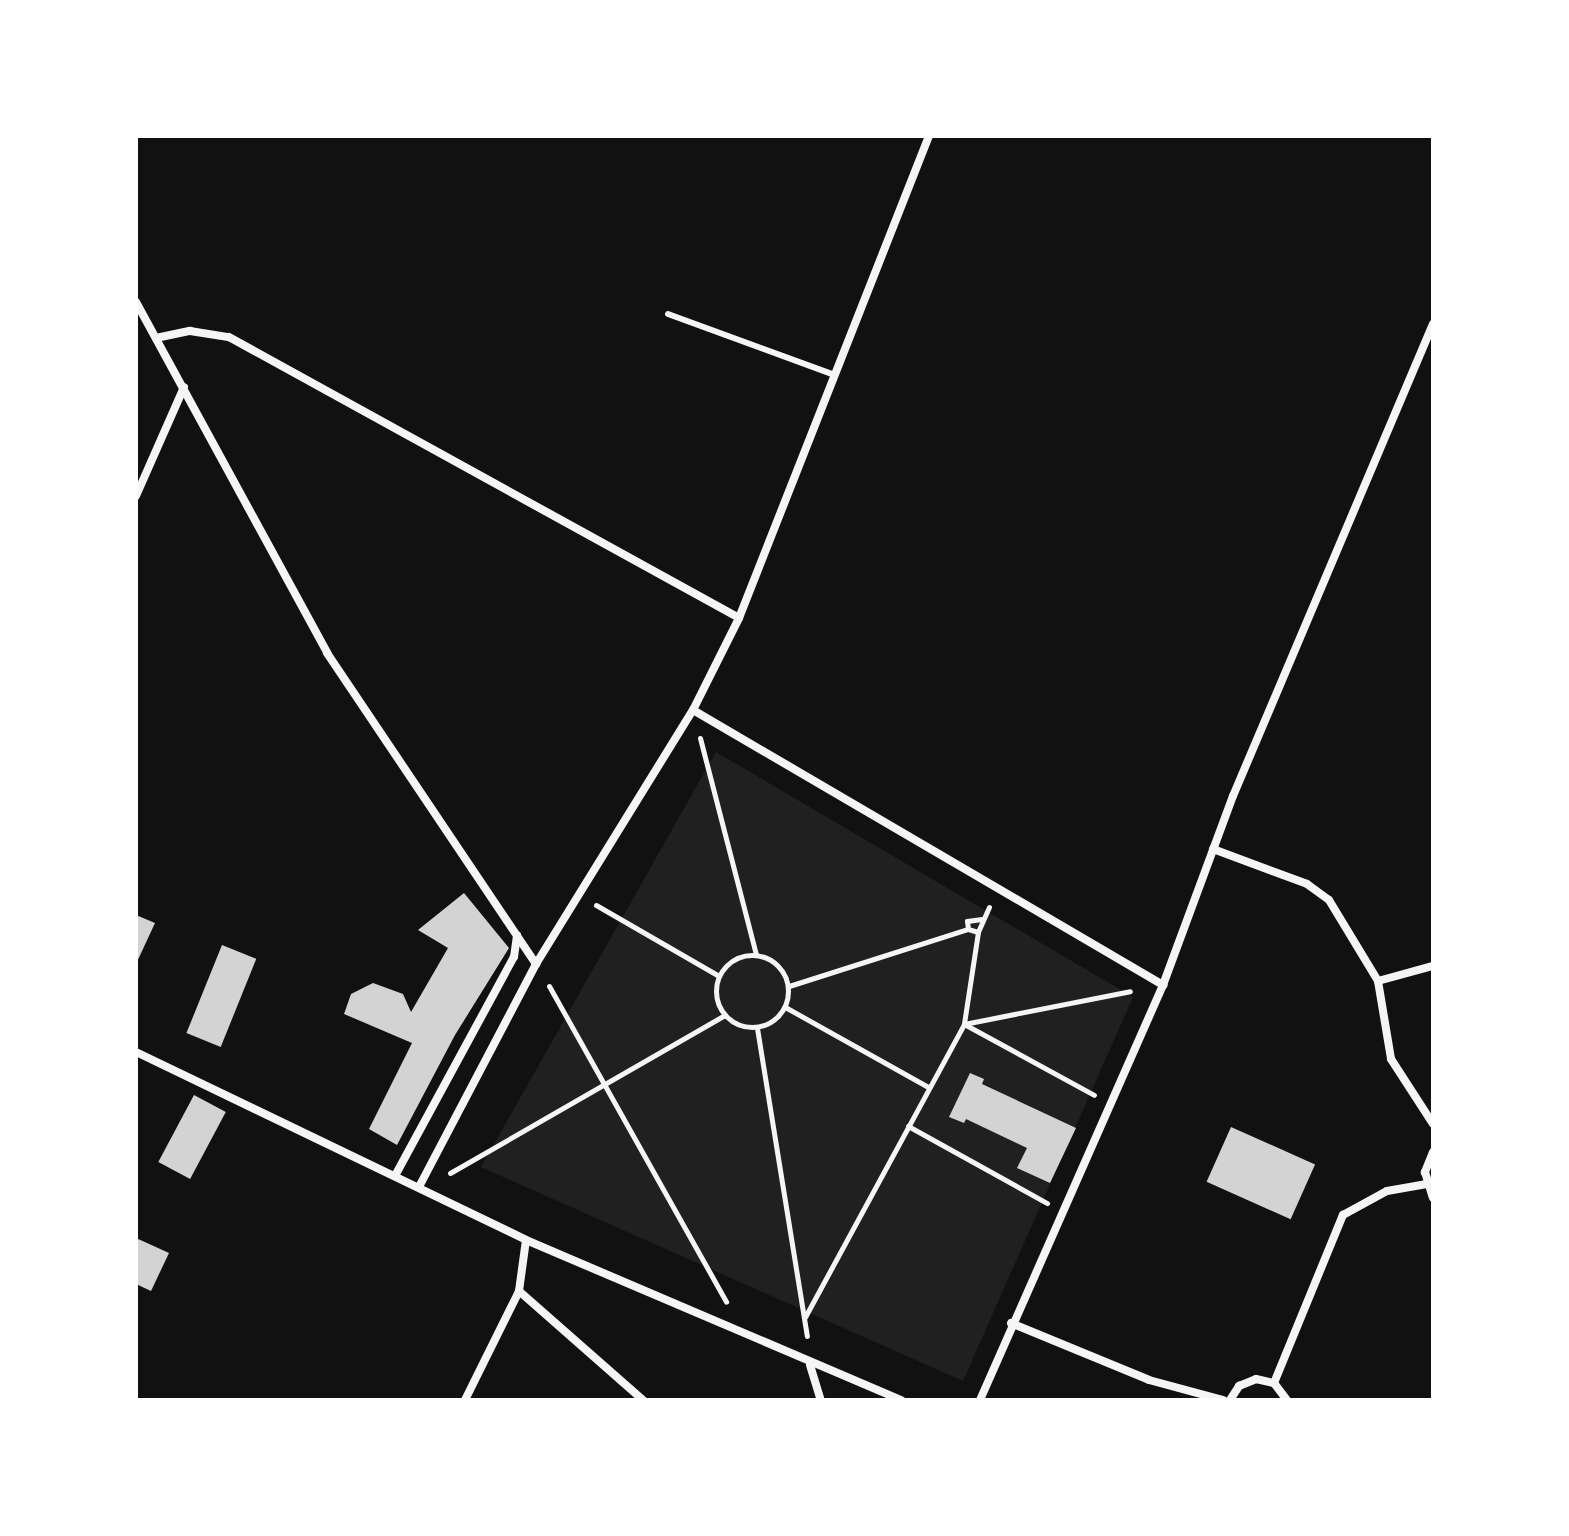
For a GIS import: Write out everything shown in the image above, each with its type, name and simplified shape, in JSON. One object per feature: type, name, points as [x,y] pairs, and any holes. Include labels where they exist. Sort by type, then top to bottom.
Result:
[{"type":"street","points":[[420,1185],[536,964],[581,897],[693,710],[739,618],[832,374],[929,136]]},
{"type":"street","points":[[136,302],[327,653],[536,964]]},
{"type":"street","points":[[980,1400],[1011,1323],[1163,985],[1213,849],[1433,324]]},
{"type":"street","points":[[156,338],[190,331],[229,337],[739,618]]},
{"type":"street","points":[[136,496],[184,387]]},
{"type":"street","points":[[693,710],[1001,887],[1163,985]]},
{"type":"street","points":[[1213,849],[1307,884],[1329,900],[1378,981],[1391,1059],[1433,1124]]},
{"type":"street","points":[[396,1174],[514,957],[517,935]]},
{"type":"street","points":[[1378,981],[1433,966]]},
{"type":"street","points":[[136,1052],[420,1185],[526,1240],[810,1365],[901,1400]]},
{"type":"street","points":[[1433,1152],[1425,1184],[1433,1198]]},
{"type":"street","points":[[1274,1383],[1343,1215],[1387,1191],[1425,1184]]},
{"type":"street","points":[[465,1400],[519,1291],[526,1240]]},
{"type":"street","points":[[519,1291],[643,1400]]},
{"type":"street","points":[[1011,1323],[1149,1380],[1223,1400]]},
{"type":"street","points":[[810,1365],[821,1400]]},
{"type":"street","points":[[1230,1400],[1247,1381],[1274,1383],[1287,1400]]},
{"type":"lane","points":[[668,314],[832,374]]},
{"type":"path","points":[[693,710],[756,955]]},
{"type":"path","points":[[805,1317],[964,1024],[978,932],[1001,887]]},
{"type":"path","points":[[581,897],[719,976]]},
{"type":"path","points":[[968,929],[967,921],[982,919]]},
{"type":"path","points":[[789,986],[968,929],[978,932]]},
{"type":"path","points":[[756,955],[777,965],[789,986],[785,1007],[757,1028],[734,1023],[725,1015],[716,996],[719,976],[734,959],[756,955]]},
{"type":"path","points":[[536,964],[744,1334]]},
{"type":"path","points":[[964,1024],[1163,985]]},
{"type":"path","points":[[785,1007],[928,1087]]},
{"type":"path","points":[[420,1185],[462,1168],[725,1015]]},
{"type":"path","points":[[964,1024],[1109,1103]]},
{"type":"path","points":[[757,1028],[805,1317],[810,1365]]},
{"type":"path","points":[[908,1126],[1061,1211]]},
{"type":"shaded area","points":[[716,752],[1133,997],[963,1381],[481,1167]]},
{"type":"building","points":[[464,893],[509,948],[455,1035],[397,1145],[369,1129],[412,1043],[344,1014],[351,994],[373,983],[403,994],[411,1012],[448,948],[418,930]]},
{"type":"building","points":[[136,915],[155,923],[136,964]]},
{"type":"building","points":[[222,945],[256,959],[221,1047],[186,1033]]},
{"type":"building","points":[[970,1073],[984,1079],[982,1084],[1076,1128],[1050,1183],[1017,1168],[1027,1148],[966,1119],[964,1123],[949,1117]]},
{"type":"building","points":[[194,1095],[226,1112],[190,1179],[158,1162]]},
{"type":"building","points":[[1231,1127],[1315,1164],[1291,1219],[1207,1182]]},
{"type":"building","points":[[136,1238],[169,1253],[151,1291],[136,1284]]}]
